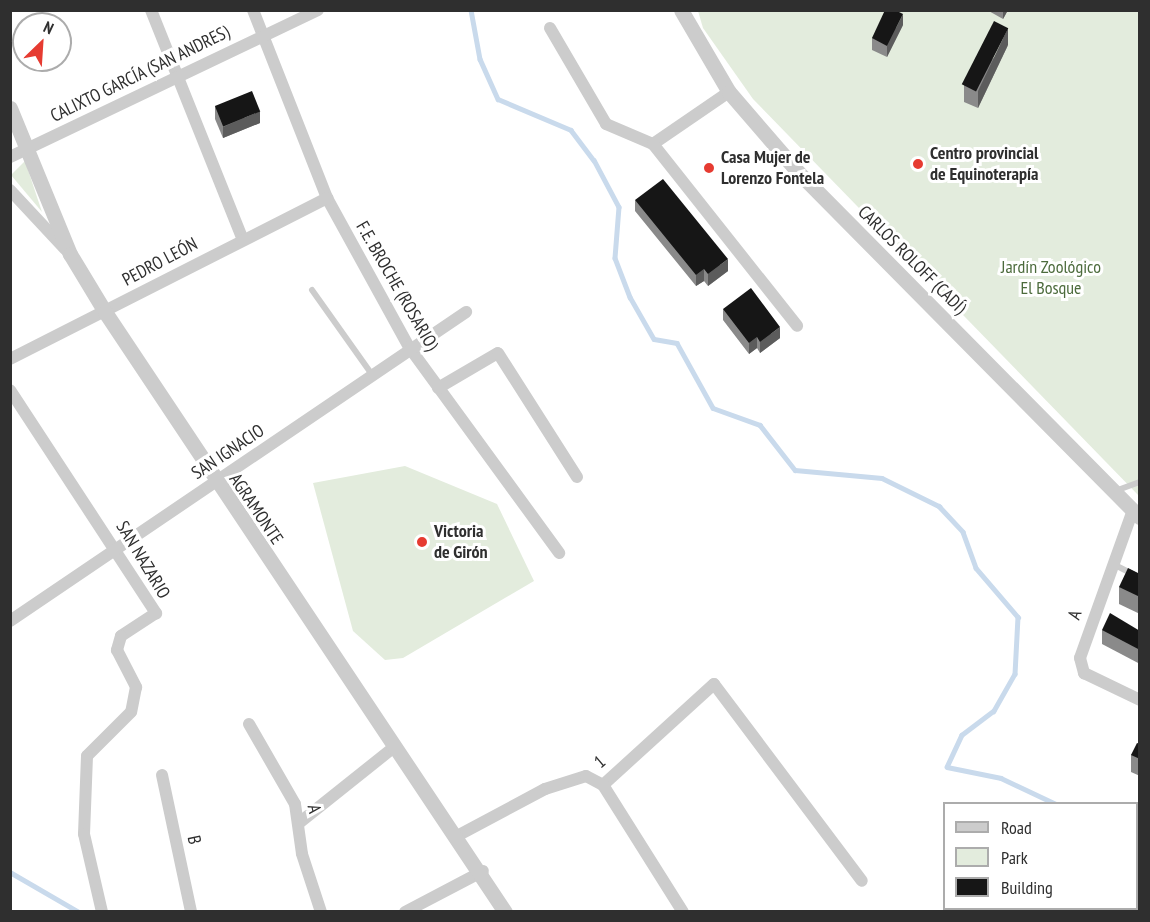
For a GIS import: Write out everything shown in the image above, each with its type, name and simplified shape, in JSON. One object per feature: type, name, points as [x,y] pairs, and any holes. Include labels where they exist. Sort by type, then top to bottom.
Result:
[{"type":"street","points":[[151,10],[242,238]]},
{"type":"street","name":"F.E. BROCHE (ROSARIO)","points":[[253,10],[327,198],[409,347],[559,553]]},
{"type":"street","name":"CALIXTO GARCÍA (SAN ANDRES)","points":[[10,157],[318,10]]},
{"type":"street","name":"CARLOS ROLOFF (CADÍ)","points":[[681,10],[729,92],[799,173],[1136,514]]},
{"type":"street","points":[[550,28],[606,124],[653,144],[797,326]]},
{"type":"street","points":[[653,144],[729,92]]},
{"type":"street","name":"AGRAMONTE","points":[[10,108],[29,147],[70,254],[105,312],[215,483],[393,748],[483,870],[505,912]]},
{"type":"street","points":[[10,190],[70,254]]},
{"type":"street","name":"PEDRO LEÓN","points":[[10,359],[105,312],[242,238],[327,198]]},
{"type":"street","name":"SAN IGNACIO","points":[[10,621],[116,547],[215,483],[409,347],[466,312]]},
{"type":"street","points":[[438,388],[498,353],[577,477]]},
{"type":"street","name":"SAN NAZARIO","points":[[10,390],[116,547],[156,613],[121,636],[117,650],[136,687],[131,712],[87,756],[84,834],[102,912]]},
{"type":"street","name":"A","points":[[1136,514],[1113,564],[1080,658],[1084,674],[1140,700]]},
{"type":"street","name":"1","points":[[457,836],[569,778],[586,776],[603,785],[714,684],[862,881]]},
{"type":"street","name":"A","points":[[249,724],[284,782],[299,824],[302,854],[321,912]]},
{"type":"street","points":[[299,824],[393,748]]},
{"type":"street","name":"B","points":[[162,775],[191,912]]},
{"type":"street","points":[[603,785],[683,912]]},
{"type":"street","points":[[405,912],[483,870]]},
{"type":"lane","points":[[312,290],[371,373]]},
{"type":"lane","points":[[1114,491],[1140,482]]},
{"type":"lane","points":[[1113,564],[1140,578]]},
{"type":"green space","name":"Jardín Zoológico El Bosque","points":[[698,11],[1139,11],[1139,496],[753,99],[703,28]]},
{"type":"green space","points":[[25,161],[42,212],[11,175]]},
{"type":"green space","name":"Victoria de Girón","points":[[405,466],[497,504],[534,581],[403,658],[385,660],[353,631],[313,483]]},
{"type":"building","points":[[885,10],[895,10],[903,14],[887,46],[872,38]]},
{"type":"building","points":[[994,21],[1008,28],[976,92],[962,84]]},
{"type":"building","points":[[252,91],[260,111],[223,126],[215,106]]},
{"type":"building","points":[[663,179],[728,259],[708,274],[704,269],[696,275],[635,200]]},
{"type":"building","points":[[751,288],[780,327],[760,342],[757,337],[749,343],[723,309]]},
{"type":"building","points":[[1128,568],[1140,574],[1140,597],[1119,587]]},
{"type":"building","points":[[1110,613],[1140,631],[1140,650],[1102,630]]},
{"type":"building","points":[[1137,743],[1140,744],[1140,759],[1131,755]]},
{"type":"building","points":[[1138,866],[1140,867],[1140,889],[1138,888]]},
{"type":"waterway","points":[[471,10],[480,59],[498,99],[571,130],[594,160],[619,207],[615,258],[630,297],[654,339],[677,343],[713,408],[760,425],[795,470],[882,478],[939,506],[963,532],[976,568],[1018,617],[1015,674],[994,711],[962,735],[947,767],[1001,778],[1052,802]]},
{"type":"waterway","points":[[10,872],[79,912]]},
{"type":"place","name":"Centro provincial de Equinoterapía","points":[[918,164]]},
{"type":"place","name":"Casa Mujer de Lorenzo Fontela","points":[[709,168]]},
{"type":"place","name":"Victoria de Girón","points":[[422,542]]}]
